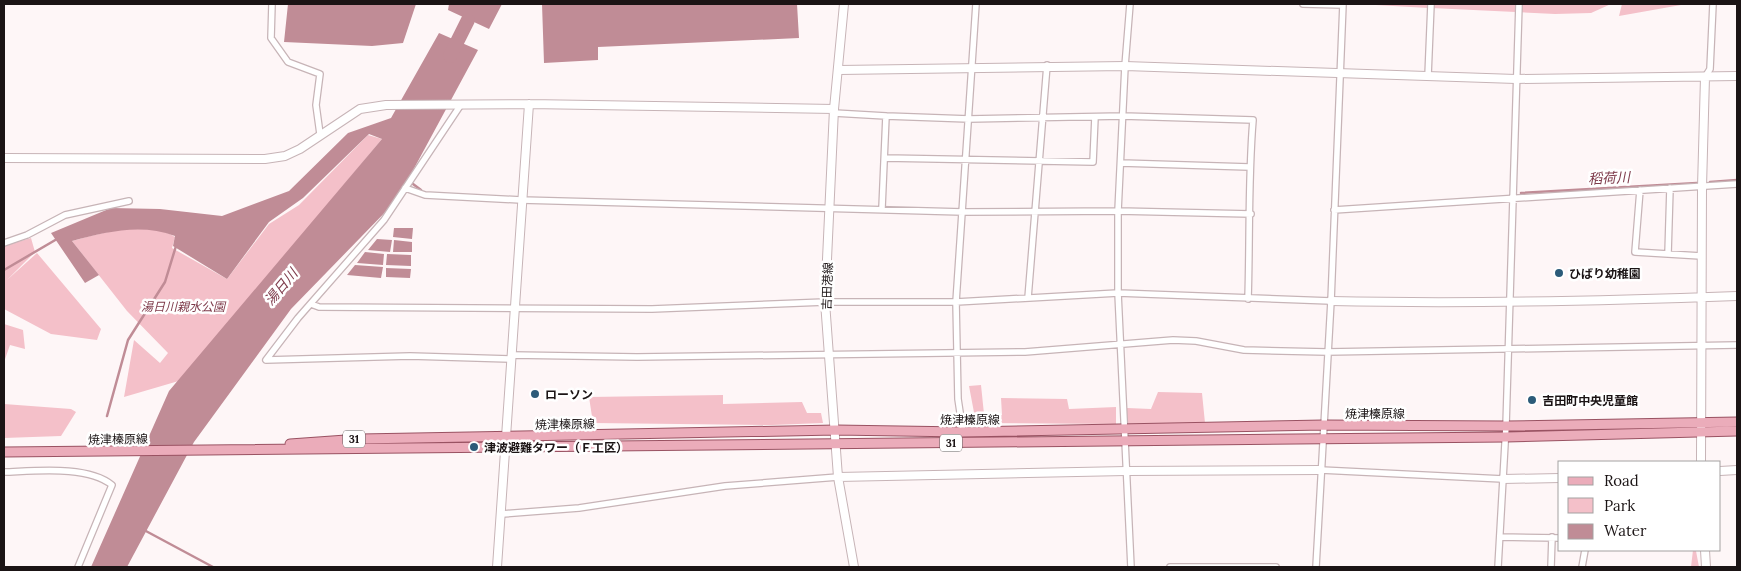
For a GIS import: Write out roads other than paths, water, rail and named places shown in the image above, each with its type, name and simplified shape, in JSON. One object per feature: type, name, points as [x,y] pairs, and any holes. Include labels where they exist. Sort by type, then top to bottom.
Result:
[{"type":"main road","name":"焼津榛原線","points":[[203,450],[360,439],[505,438],[836,430],[963,432],[1324,425],[1506,426],[1737,422]]},
{"type":"main road","name":"焼津榛原線","points":[[4,450],[84,452],[1124,442],[1737,432]]},
{"type":"street","points":[[272,4],[271,38],[288,62],[320,74],[316,105],[320,134]]},
{"type":"street","name":"吉田港線","points":[[844,4],[834,111],[825,302],[836,430],[838,478],[854,567]]},
{"type":"street","points":[[963,432],[958,399],[956,302],[964,212],[976,4]]},
{"type":"street","points":[[1130,4],[1118,211],[1118,293],[1131,567]]},
{"type":"street","points":[[1303,4],[1343,4],[1331,301],[1316,567]]},
{"type":"street","points":[[1428,76],[1431,4]]},
{"type":"street","points":[[1498,567],[1506,437],[1519,4]]},
{"type":"street","points":[[1701,461],[1699,432],[1702,187],[1705,77],[1710,69],[1713,4]]},
{"type":"street","points":[[839,70],[1047,65],[1340,72],[1516,79],[1737,76]]},
{"type":"street","points":[[1028,298],[1047,65]]},
{"type":"street","points":[[4,158],[265,159],[285,156],[300,149],[360,109],[386,105],[458,106],[529,104],[834,111],[886,116],[969,119],[1123,116],[1252,120],[1249,167],[1251,214],[1248,298]]},
{"type":"street","points":[[497,567],[529,104]]},
{"type":"street","points":[[458,106],[384,220],[311,304],[266,360],[410,356],[637,357],[1025,352],[1119,344],[1188,341],[1244,350],[1327,352],[1737,346]]},
{"type":"street","points":[[882,208],[886,116]]},
{"type":"street","points":[[885,158],[1092,162],[1095,117]]},
{"type":"street","points":[[1121,164],[1249,167]]},
{"type":"street","points":[[1334,210],[1737,184]]},
{"type":"street","points":[[405,188],[425,195],[521,200],[882,208],[964,212],[1118,211],[1251,214]]},
{"type":"street","points":[[1668,254],[1670,188]]},
{"type":"street","points":[[1640,190],[1636,252],[1701,256]]},
{"type":"street","points":[[4,244],[27,235],[66,215],[129,201]]},
{"type":"street","points":[[311,304],[319,307],[652,309],[825,302],[956,302],[1118,293],[1418,303],[1510,300],[1606,301],[1737,296]]},
{"type":"street","points":[[502,514],[579,508],[725,486],[838,478],[1126,471],[1321,470],[1503,479],[1558,478]]},
{"type":"street","points":[[1721,471],[1737,470]]},
{"type":"street","points":[[4,472],[70,472],[102,476],[112,485],[78,567]]},
{"type":"street","points":[[1550,567],[1552,537]]},
{"type":"street","points":[[1500,538],[1558,538]]},
{"type":"street","points":[[1582,567],[1585,551]]},
{"type":"street","points":[[1705,551],[1706,567]]},
{"type":"street","points":[[1170,567],[1276,567]]},
{"type":"water","points":[[288,4],[416,4],[403,43],[372,46],[284,42]]},
{"type":"water","points":[[449,4],[502,4],[489,29],[448,10]]},
{"type":"water","points":[[542,4],[797,4],[799,38],[598,47],[598,60],[544,63]]},
{"type":"water","points":[[439,33],[478,50],[397,200],[291,309],[194,442],[127,567],[91,567],[169,391],[382,139],[369,134],[303,198],[269,222],[227,279],[173,246],[175,236],[162,232],[136,229],[111,232],[72,241],[99,275],[85,283],[51,233],[111,208],[160,209],[222,216],[289,191],[348,133],[391,118]]},
{"type":"water","points":[[394,228],[413,228],[412,239],[393,237]]},
{"type":"water","points":[[377,239],[392,240],[390,252],[368,250]]},
{"type":"water","points":[[394,240],[412,242],[412,252],[393,252]]},
{"type":"water","points":[[365,252],[384,254],[383,265],[357,263]]},
{"type":"water","points":[[387,254],[411,255],[411,266],[386,265]]},
{"type":"water","points":[[355,265],[383,267],[381,278],[347,275]]},
{"type":"water","points":[[386,268],[411,269],[410,278],[386,277]]},
{"type":"waterway","name":"湯日川","points":[[450,56],[468,20]]},
{"type":"waterway","name":"稻荷川","points":[[1710,182],[1737,180]]},
{"type":"waterway","name":"稻荷川","points":[[1521,193],[1697,183]]},
{"type":"waterway","name":"稻荷川","points":[[413,184],[421,190]]},
{"type":"waterway","points":[[4,270],[57,239]]},
{"type":"waterway","points":[[107,416],[128,340],[165,282],[176,246]]},
{"type":"waterway","points":[[144,530],[213,567]]},
{"type":"place","name":"ひばり幼稚園","points":[[1559,273]]},
{"type":"place","name":"ローソン","points":[[535,394]]},
{"type":"place","name":"吉田町中央児童館","points":[[1532,400]]},
{"type":"place","name":"津波避難タワー（Ｆ工区）","points":[[474,447]]},
{"type":"park label","name":"湯日川親水公園","points":[[183,306]]}]
